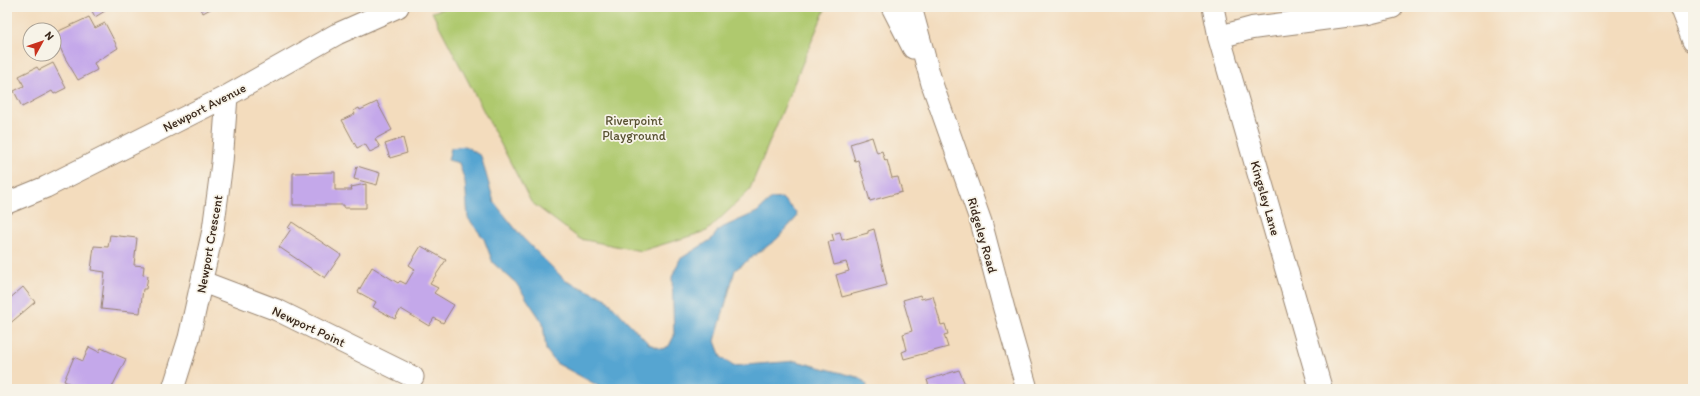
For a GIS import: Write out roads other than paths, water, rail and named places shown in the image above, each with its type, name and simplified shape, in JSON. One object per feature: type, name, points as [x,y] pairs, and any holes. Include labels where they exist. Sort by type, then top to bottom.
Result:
[{"type":"street","name":"Newport Avenue","points":[[7,203],[46,187],[227,96],[338,34],[398,7]]},
{"type":"street","name":"Ridgeley Road","points":[[892,7],[932,84]]},
{"type":"street","name":"Ridgeley Road","points":[[911,7],[932,84],[981,222],[1027,389]]},
{"type":"street","name":"Kingsley Lane","points":[[1213,7],[1219,37],[1321,389]]},
{"type":"street","points":[[1219,37],[1252,28],[1368,13],[1392,7]]},
{"type":"street","points":[[1680,7],[1693,41]]},
{"type":"street","name":"Newport Crescent","points":[[172,389],[189,338],[203,282],[213,230],[222,163],[227,96]]},
{"type":"street","name":"Newport Point","points":[[203,282],[277,310],[413,376]]},
{"type":"water","points":[[465,146],[481,156],[494,202],[522,237],[566,281],[605,298],[649,344],[662,349],[669,346],[674,336],[672,277],[680,259],[712,239],[719,229],[757,212],[771,199],[782,198],[796,212],[797,217],[777,239],[735,270],[715,341],[721,357],[733,366],[796,361],[861,378],[867,385],[866,389],[602,389],[556,363],[546,350],[543,323],[516,283],[493,263],[484,239],[468,218],[465,182],[459,163],[448,160],[451,148]]},
{"type":"park label","name":"Riverpoint Playground","points":[[634,128]]}]
